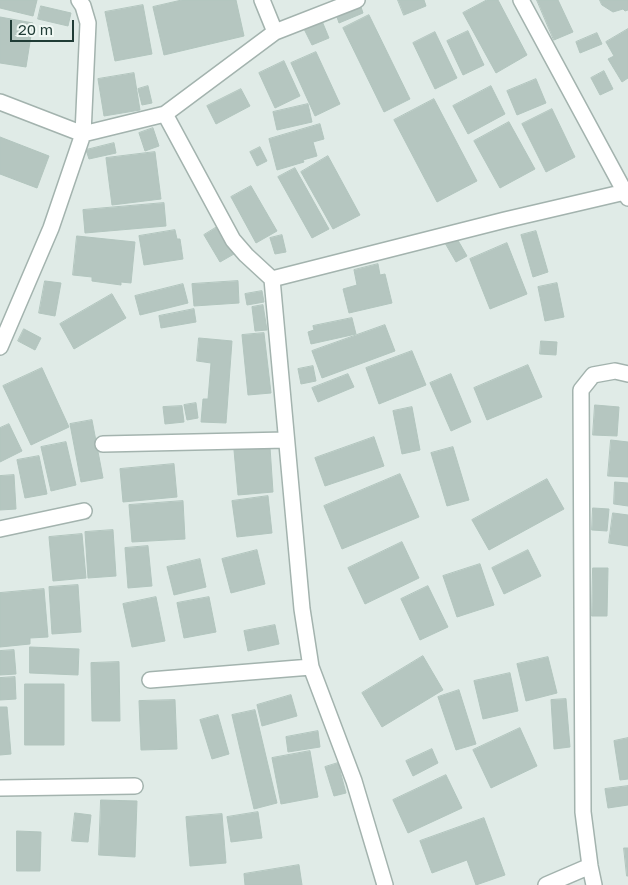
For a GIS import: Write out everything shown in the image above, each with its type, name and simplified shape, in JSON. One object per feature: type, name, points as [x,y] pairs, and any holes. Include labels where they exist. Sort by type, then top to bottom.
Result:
[{"type":"street","points":[[0,347],[51,228],[83,134],[88,23],[83,6],[79,0]]},
{"type":"street","points":[[262,0],[275,32]]},
{"type":"street","points":[[0,102],[83,134],[165,114],[275,32],[357,0]]},
{"type":"street","points":[[272,279],[505,220],[626,195],[521,0]]},
{"type":"street","points":[[165,114],[233,240],[272,279],[302,609],[311,667],[354,781],[385,885]]},
{"type":"street","points":[[594,885],[583,812],[581,390],[593,375],[615,371],[628,374]]},
{"type":"street","points":[[103,444],[286,440]]},
{"type":"street","points":[[0,529],[84,511]]},
{"type":"street","points":[[150,680],[311,667]]},
{"type":"street","points":[[0,788],[134,786]]},
{"type":"street","points":[[546,885],[590,866]]},
{"type":"building","points":[[0,0],[37,0],[33,16],[0,8]]},
{"type":"building","points":[[182,0],[236,0],[244,36],[164,55],[153,7]]},
{"type":"building","points":[[398,0],[424,0],[426,6],[404,15]]},
{"type":"building","points":[[487,0],[498,0],[527,55],[496,73],[463,13]]},
{"type":"building","points":[[537,0],[558,0],[573,32],[554,40]]},
{"type":"building","points":[[600,0],[628,0],[628,10],[625,11],[623,9],[613,12],[602,5]]},
{"type":"building","points":[[143,5],[152,54],[115,61],[105,12]]},
{"type":"building","points":[[41,6],[71,13],[68,26],[38,19]]},
{"type":"building","points":[[361,7],[363,13],[339,23],[337,17]]},
{"type":"building","points":[[369,15],[410,99],[384,112],[343,28]]},
{"type":"building","points":[[0,17],[33,23],[26,67],[0,63]]},
{"type":"building","points":[[322,21],[329,38],[312,45],[304,29]]},
{"type":"building","points":[[628,29],[628,78],[622,82],[608,59],[614,56],[606,42]]},
{"type":"building","points":[[468,31],[484,65],[463,75],[447,41]]},
{"type":"building","points":[[435,32],[457,78],[435,89],[413,43]]},
{"type":"building","points":[[597,33],[602,44],[580,53],[576,42]]},
{"type":"building","points":[[316,52],[340,104],[315,116],[291,63]]},
{"type":"building","points":[[284,61],[300,96],[275,108],[259,73]]},
{"type":"building","points":[[604,71],[613,89],[600,95],[591,78]]},
{"type":"building","points":[[134,73],[140,110],[104,116],[98,79]]},
{"type":"building","points":[[536,79],[546,103],[517,115],[507,91]]},
{"type":"building","points":[[148,86],[152,103],[142,105],[138,89]]},
{"type":"building","points":[[491,86],[505,114],[468,134],[453,106]]},
{"type":"building","points":[[241,89],[250,106],[216,124],[207,106]]},
{"type":"building","points":[[434,99],[477,181],[437,202],[394,120]]},
{"type":"building","points":[[308,104],[312,122],[277,130],[273,112]]},
{"type":"building","points":[[552,109],[575,157],[546,172],[522,124]]},
{"type":"building","points":[[509,122],[535,169],[500,188],[474,141]]},
{"type":"building","points":[[320,124],[324,139],[313,142],[317,156],[277,170],[269,139]]},
{"type":"building","points":[[153,128],[159,146],[145,151],[139,133]]},
{"type":"building","points":[[0,137],[49,156],[37,188],[0,174]]},
{"type":"building","points":[[114,143],[116,153],[89,159],[86,150]]},
{"type":"building","points":[[260,147],[267,161],[257,166],[250,152]]},
{"type":"building","points":[[155,152],[161,199],[112,205],[106,158]]},
{"type":"building","points":[[328,156],[360,215],[333,229],[301,172]]},
{"type":"building","points":[[295,168],[329,229],[312,238],[278,177]]},
{"type":"building","points":[[251,186],[277,231],[256,243],[231,197]]},
{"type":"building","points":[[164,203],[166,226],[85,233],[83,210]]},
{"type":"building","points":[[217,227],[234,254],[220,262],[204,235]]},
{"type":"building","points":[[175,230],[177,239],[180,239],[183,259],[144,265],[139,236]]},
{"type":"building","points":[[536,231],[548,272],[533,277],[521,235]]},
{"type":"building","points":[[282,235],[286,252],[275,254],[270,238]]},
{"type":"building","points":[[77,236],[135,242],[131,283],[121,282],[121,285],[92,281],[92,277],[73,275]]},
{"type":"building","points":[[456,237],[467,256],[456,262],[445,243]]},
{"type":"building","points":[[507,243],[527,294],[490,309],[470,259]]},
{"type":"building","points":[[378,264],[380,275],[385,274],[392,303],[349,313],[343,289],[357,285],[354,270]]},
{"type":"building","points":[[45,281],[61,283],[55,316],[39,313]]},
{"type":"building","points":[[238,281],[239,303],[194,306],[192,284]]},
{"type":"building","points":[[557,283],[564,317],[545,321],[538,287]]},
{"type":"building","points":[[183,284],[188,303],[140,315],[135,296]]},
{"type":"building","points":[[262,291],[264,302],[247,305],[245,294]]},
{"type":"building","points":[[112,294],[126,318],[74,349],[60,324]]},
{"type":"building","points":[[263,305],[267,330],[255,331],[252,307]]},
{"type":"building","points":[[194,309],[196,322],[161,328],[159,316]]},
{"type":"building","points":[[352,318],[356,334],[311,344],[308,332],[314,330],[313,326]]},
{"type":"building","points":[[385,325],[395,351],[322,378],[312,351]]},
{"type":"building","points":[[24,329],[41,338],[35,350],[18,341]]},
{"type":"building","points":[[264,333],[271,393],[248,395],[242,335]]},
{"type":"building","points":[[199,338],[232,341],[226,423],[201,422],[203,399],[208,399],[211,363],[197,361]]},
{"type":"building","points":[[541,341],[557,342],[556,355],[540,354]]},
{"type":"building","points":[[412,351],[426,385],[379,404],[366,368]]},
{"type":"building","points":[[528,365],[542,397],[487,420],[474,388]]},
{"type":"building","points":[[313,366],[316,381],[301,384],[298,369]]},
{"type":"building","points":[[42,368],[69,427],[31,445],[3,386]]},
{"type":"building","points":[[348,374],[354,387],[318,402],[312,388]]},
{"type":"building","points":[[451,374],[471,422],[451,431],[430,383]]},
{"type":"building","points":[[196,403],[198,418],[187,420],[184,405]]},
{"type":"building","points":[[595,405],[619,407],[617,436],[593,435]]},
{"type":"building","points":[[182,406],[184,422],[165,424],[163,407]]},
{"type":"building","points":[[412,407],[420,450],[402,454],[393,411]]},
{"type":"building","points":[[92,420],[103,478],[81,482],[70,424]]},
{"type":"building","points":[[9,424],[22,451],[0,462],[0,428]]},
{"type":"building","points":[[374,437],[384,466],[325,486],[315,458]]},
{"type":"building","points":[[611,440],[628,442],[628,477],[608,476]]},
{"type":"building","points":[[66,442],[76,485],[51,491],[41,447]]},
{"type":"building","points":[[270,447],[273,492],[238,495],[234,450]]},
{"type":"building","points":[[453,447],[469,500],[447,506],[431,453]]},
{"type":"building","points":[[39,456],[47,494],[25,498],[17,460]]},
{"type":"building","points":[[174,464],[177,497],[123,502],[120,469]]},
{"type":"building","points":[[400,474],[419,517],[342,549],[324,506]]},
{"type":"building","points":[[14,475],[16,509],[0,510],[0,476]]},
{"type":"building","points":[[547,479],[564,509],[489,550],[472,520]]},
{"type":"building","points":[[615,482],[628,483],[628,506],[614,504]]},
{"type":"building","points":[[268,496],[272,533],[237,537],[232,501]]},
{"type":"building","points":[[183,501],[185,539],[132,542],[129,505]]},
{"type":"building","points":[[593,508],[609,509],[607,531],[592,530]]},
{"type":"building","points":[[613,513],[628,515],[628,546],[609,543]]},
{"type":"building","points":[[113,530],[116,576],[88,578],[85,532]]},
{"type":"building","points":[[82,534],[86,578],[53,581],[49,537]]},
{"type":"building","points":[[402,542],[419,578],[365,604],[348,568]]},
{"type":"building","points":[[148,546],[152,586],[128,588],[125,548]]},
{"type":"building","points":[[257,550],[265,584],[231,593],[222,559]]},
{"type":"building","points":[[528,550],[541,576],[504,594],[492,568]]},
{"type":"building","points":[[200,559],[206,587],[174,595],[167,567]]},
{"type":"building","points":[[480,564],[494,605],[457,617],[443,576]]},
{"type":"building","points":[[593,568],[608,568],[607,616],[592,616]]},
{"type":"building","points":[[78,585],[81,632],[52,634],[49,587]]},
{"type":"building","points":[[428,586],[448,627],[420,640],[401,599]]},
{"type":"building","points":[[44,589],[48,637],[30,638],[30,644],[0,647],[0,593]]},
{"type":"building","points":[[156,597],[165,641],[132,647],[123,604]]},
{"type":"building","points":[[209,597],[216,632],[184,638],[177,603]]},
{"type":"building","points":[[275,625],[279,644],[248,651],[244,631]]},
{"type":"building","points":[[30,647],[79,649],[78,675],[30,673]]},
{"type":"building","points":[[14,650],[16,674],[0,675],[0,651]]},
{"type":"building","points":[[423,656],[443,690],[382,727],[362,693]]},
{"type":"building","points":[[548,657],[557,693],[526,701],[517,664]]},
{"type":"building","points":[[119,662],[120,721],[92,721],[91,663]]},
{"type":"building","points":[[510,673],[518,711],[483,719],[474,681]]},
{"type":"building","points":[[15,677],[16,699],[0,700],[0,678]]},
{"type":"building","points":[[25,684],[64,684],[64,745],[25,745]]},
{"type":"building","points":[[459,690],[476,744],[456,750],[438,697]]},
{"type":"building","points":[[291,695],[297,716],[262,726],[257,705]]},
{"type":"building","points":[[566,699],[570,747],[554,749],[551,700]]},
{"type":"building","points":[[175,700],[177,749],[141,750],[139,701]]},
{"type":"building","points":[[0,707],[7,707],[11,754],[0,755]]},
{"type":"building","points":[[255,710],[277,803],[254,809],[232,715]]},
{"type":"building","points":[[218,715],[229,754],[212,759],[200,720]]},
{"type":"building","points":[[520,728],[537,766],[491,788],[473,750]]},
{"type":"building","points":[[318,731],[320,747],[288,752],[286,737]]},
{"type":"building","points":[[628,738],[628,779],[620,780],[614,741]]},
{"type":"building","points":[[432,749],[438,763],[413,776],[406,761]]},
{"type":"building","points":[[310,751],[318,797],[281,804],[272,758]]},
{"type":"building","points":[[338,763],[346,793],[334,796],[325,767]]},
{"type":"building","points":[[446,775],[462,808],[408,833],[393,800]]},
{"type":"building","points":[[628,786],[628,805],[608,808],[605,789]]},
{"type":"building","points":[[101,800],[137,801],[135,857],[99,855]]},
{"type":"building","points":[[258,812],[262,838],[231,842],[227,817]]},
{"type":"building","points":[[75,813],[91,815],[88,842],[72,841]]},
{"type":"building","points":[[222,814],[226,863],[190,866],[186,817]]},
{"type":"building","points":[[484,818],[505,875],[476,885],[467,860],[432,873],[420,841]]},
{"type":"building","points":[[17,831],[41,832],[40,871],[17,871]]},
{"type":"building","points":[[624,848],[628,848],[628,876],[627,876]]},
{"type":"building","points":[[299,865],[302,885],[245,885],[244,874]]}]
